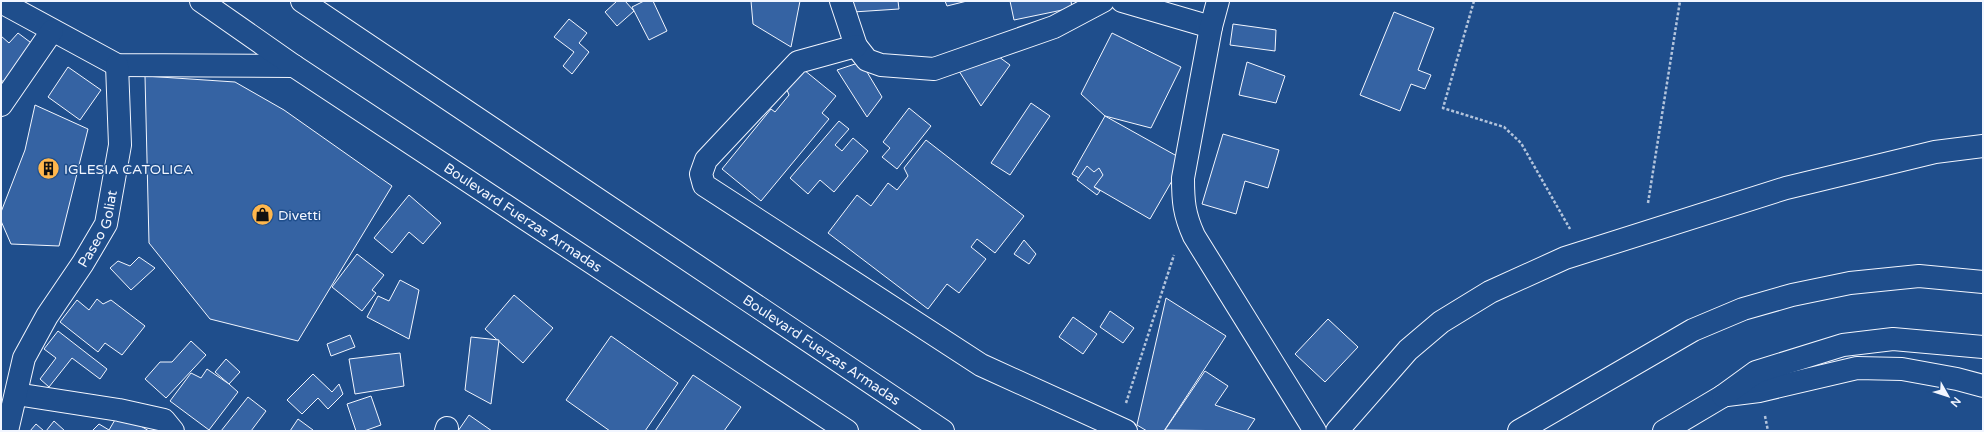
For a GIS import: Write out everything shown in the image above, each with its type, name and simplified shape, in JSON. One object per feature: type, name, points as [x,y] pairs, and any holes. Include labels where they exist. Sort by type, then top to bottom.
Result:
[{"type":"main road","name":"Boulevard Fuerzas Armadas","points":[[201,1],[294,66],[847,431]]},
{"type":"main road","name":"Boulevard Fuerzas Armadas","points":[[302,1],[943,431]]},
{"type":"main road","points":[[842,1],[856,46],[867,60],[881,65],[934,69],[1054,27],[1103,1]]},
{"type":"main road","points":[[1122,1],[1211,27]]},
{"type":"main road","points":[[1218,1],[1211,27],[1183,178],[1182,202],[1186,218],[1194,236],[1315,431]]},
{"type":"main road","points":[[1,2],[117,65],[294,66]]},
{"type":"main road","points":[[1,105],[52,31]]},
{"type":"main road","points":[[856,46],[798,62],[706,160],[701,174],[704,184],[981,365],[1122,429]]},
{"type":"main road","name":"Paseo Goliat","points":[[7,431],[24,358],[47,316],[83,263],[106,224],[120,144],[117,65]]},
{"type":"main road","points":[[1337,431],[1408,350],[1441,322],[1490,292],[1565,258],[1786,188],[1934,152],[1983,146]]},
{"type":"main road","points":[[1520,431],[1693,330],[1743,309],[1792,295],[1850,283],[1919,276],[1983,282]]},
{"type":"main road","points":[[1664,431],[1723,396],[1756,372],[1843,345],[1893,339],[1983,347]]},
{"type":"main road","points":[[1723,396],[1759,391],[1857,368],[1902,369],[1957,379],[1983,386]]},
{"type":"main road","points":[[16,394],[119,410],[164,420],[174,431]]},
{"type":"path","points":[[1474,1],[1443,108],[1504,127],[1520,142],[1583,252]]},
{"type":"path","points":[[1644,233],[1680,1]]},
{"type":"path","points":[[1122,429],[1186,218]]},
{"type":"building","points":[[617,1],[625,1],[634,11],[617,26],[605,12]]},
{"type":"building","points":[[644,1],[653,1],[667,31],[649,40],[632,7]]},
{"type":"building","points":[[751,1],[800,1],[791,47],[753,24]]},
{"type":"building","points":[[852,1],[898,1],[899,9],[853,12]]},
{"type":"building","points":[[945,1],[967,1],[947,6]]},
{"type":"building","points":[[1010,1],[1071,1],[1072,8],[1014,20]]},
{"type":"building","points":[[1394,12],[1434,28],[1418,70],[1431,75],[1425,89],[1411,84],[1400,111],[1360,95]]},
{"type":"building","points":[[569,19],[587,33],[579,43],[589,52],[572,74],[563,66],[574,52],[554,37]]},
{"type":"building","points":[[1233,24],[1276,30],[1275,51],[1230,45]]},
{"type":"building","points":[[18,33],[34,45],[4,82],[1,80],[1,36],[9,43]]},
{"type":"building","points":[[1112,33],[1181,67],[1151,128],[1105,116],[1081,94]]},
{"type":"building","points":[[991,51],[1010,65],[981,106],[959,71]]},
{"type":"building","points":[[861,62],[882,97],[867,117],[837,70]]},
{"type":"building","points":[[1247,62],[1285,76],[1276,103],[1239,95]]},
{"type":"building","points":[[68,67],[101,90],[80,120],[48,97]]},
{"type":"building","points":[[804,70],[836,96],[822,113],[829,119],[761,201],[722,169],[771,109],[775,112],[789,95],[787,90]]},
{"type":"building","name":"Divetti","points":[[145,76],[235,82],[284,110],[392,186],[298,341],[210,319],[149,243]]},
{"type":"building","points":[[1031,103],[1050,116],[1010,175],[991,163]]},
{"type":"building","name":"IGLESIA CATOLICA","points":[[35,105],[88,129],[59,246],[11,244],[1,221],[1,212],[25,150]]},
{"type":"building","points":[[909,108],[931,126],[897,169],[882,157],[890,148],[883,142]]},
{"type":"building","points":[[1105,116],[1184,160],[1150,219],[1072,174]]},
{"type":"building","points":[[839,121],[849,129],[835,145],[842,151],[853,138],[868,151],[834,192],[820,180],[808,194],[790,178]]},
{"type":"building","points":[[1223,134],[1279,150],[1268,188],[1245,181],[1236,214],[1202,204]]},
{"type":"building","points":[[926,140],[1024,216],[995,253],[977,239],[971,247],[986,259],[959,293],[947,284],[928,309],[828,233],[857,195],[871,206],[888,183],[897,190],[908,176],[904,168]]},
{"type":"building","points":[[1087,166],[1094,172],[1099,168],[1103,175],[1094,187],[1100,191],[1097,195],[1077,180]]},
{"type":"building","points":[[409,195],[441,223],[423,244],[409,232],[392,253],[374,238]]},
{"type":"building","points":[[1024,240],[1036,254],[1029,264],[1014,254]]},
{"type":"building","points":[[357,254],[384,275],[372,290],[376,293],[362,311],[332,287]]},
{"type":"building","points":[[139,257],[155,268],[131,290],[110,268],[118,261],[130,266]]},
{"type":"building","points":[[400,280],[419,290],[409,339],[367,317],[378,296],[389,301]]},
{"type":"building","points":[[514,295],[553,328],[523,363],[485,329]]},
{"type":"building","points":[[1166,298],[1226,336],[1164,431],[1147,431],[1137,425]]},
{"type":"building","points":[[97,299],[103,304],[111,300],[145,326],[122,355],[105,343],[98,352],[60,322],[77,300],[89,310]]},
{"type":"building","points":[[1110,311],[1134,328],[1123,343],[1100,327]]},
{"type":"building","points":[[1073,317],[1097,334],[1083,354],[1059,337]]},
{"type":"building","points":[[1328,319],[1358,347],[1325,382],[1295,354]]},
{"type":"building","points":[[58,331],[107,369],[100,379],[72,358],[49,387],[40,379],[56,358],[44,349]]},
{"type":"building","points":[[350,335],[355,347],[331,356],[327,344]]},
{"type":"building","points":[[611,336],[678,383],[645,431],[610,431],[566,400]]},
{"type":"building","points":[[471,337],[499,340],[491,404],[465,390]]},
{"type":"building","points":[[191,341],[206,355],[166,398],[145,379],[160,362],[172,362]]},
{"type":"building","points":[[400,353],[404,386],[355,394],[349,359]]},
{"type":"building","points":[[226,359],[240,372],[229,384],[215,372]]},
{"type":"building","points":[[207,369],[238,392],[209,430],[170,401],[191,373],[201,378]]},
{"type":"building","points":[[1205,371],[1228,386],[1215,405],[1255,419],[1247,431],[1165,430]]},
{"type":"building","points":[[313,374],[332,392],[339,384],[343,394],[328,409],[318,398],[302,414],[287,400]]},
{"type":"building","points":[[693,375],[741,407],[724,431],[655,431]]},
{"type":"building","points":[[371,396],[381,425],[364,431],[356,431],[347,404]]},
{"type":"building","points":[[248,397],[266,411],[251,431],[221,431]]},
{"type":"building","points":[[119,413],[149,431],[92,431],[99,424],[109,430]]},
{"type":"building","points":[[469,415],[492,431],[458,431]]},
{"type":"building","points":[[298,419],[313,430],[290,431]]},
{"type":"building","points":[[54,421],[65,431],[46,431]]},
{"type":"building","points":[[36,424],[44,431],[30,431]]},
{"type":"place","name":"IGLESIA CATOLICA","points":[[48,169]]},
{"type":"place","name":"Divetti","points":[[262,215]]}]
